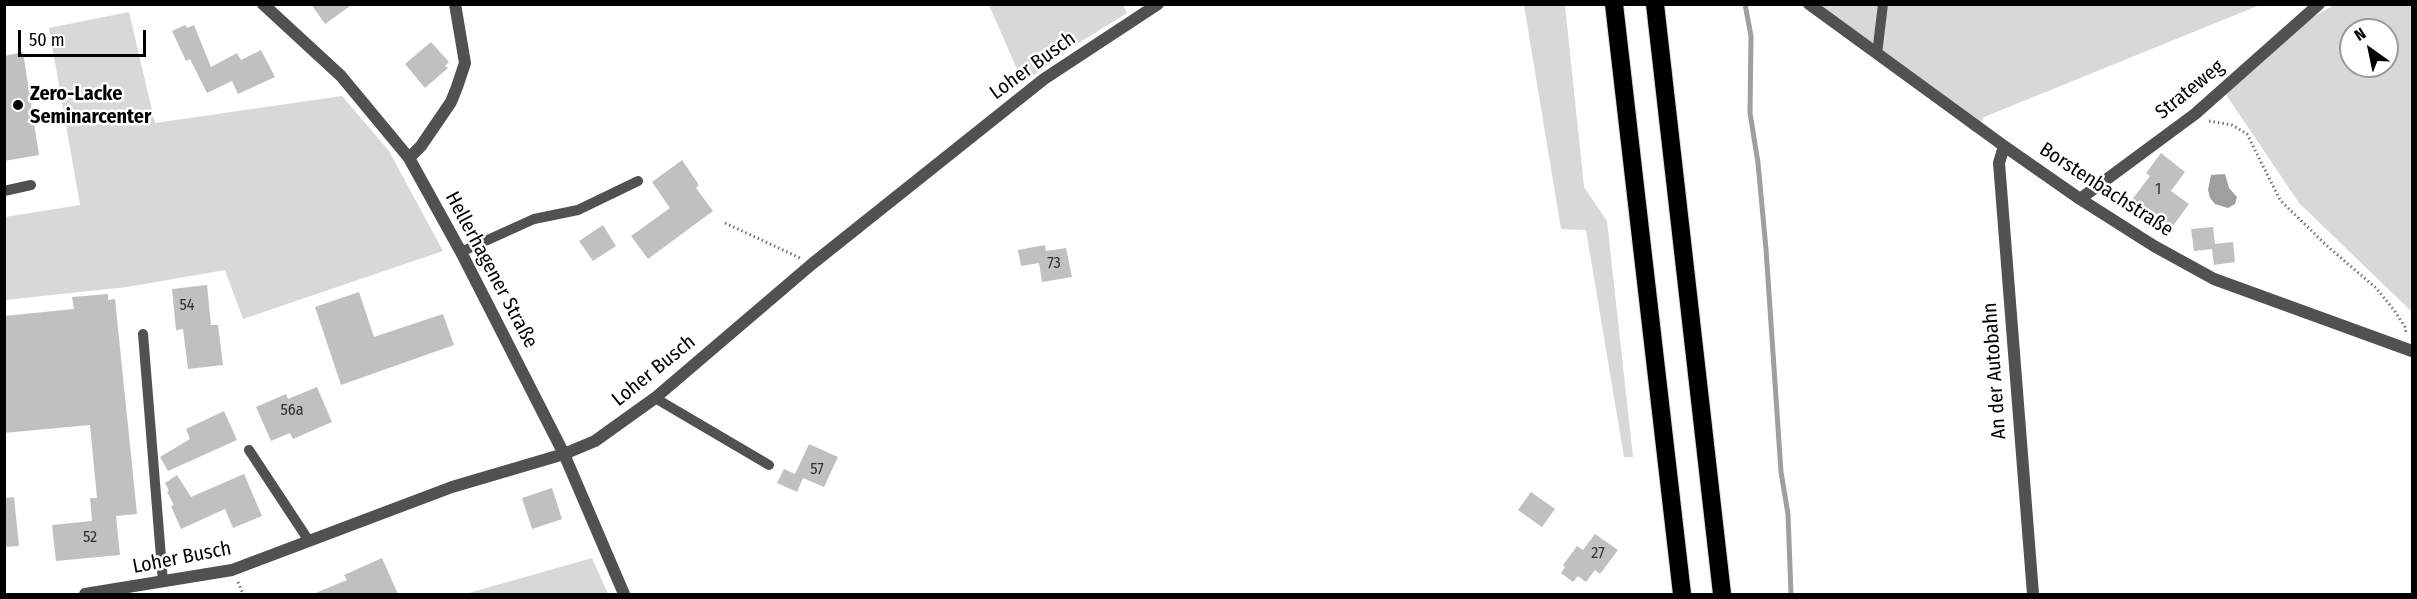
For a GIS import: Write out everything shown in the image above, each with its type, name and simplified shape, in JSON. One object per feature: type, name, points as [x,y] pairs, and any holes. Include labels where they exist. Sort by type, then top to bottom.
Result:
[{"type":"highway","points":[[1614,4],[1682,594]]},
{"type":"highway","points":[[1655,4],[1722,594]]},
{"type":"street","name":"Hellerhagener Straße","points":[[263,4],[341,76],[409,158],[461,252],[564,454],[624,594]]},
{"type":"street","points":[[409,158],[421,146],[445,111],[465,63],[455,4]]},
{"type":"street","name":"Borstenbachstraße","points":[[1809,4],[2004,146],[2080,199],[2154,246],[2214,279],[2410,350]]},
{"type":"street","name":"Strateweg","points":[[2080,199],[2195,114],[2319,4]]},
{"type":"street","name":"Loher Busch","points":[[85,594],[232,570],[452,487],[564,454],[595,441],[656,398],[812,264],[1044,79],[1151,6]]},
{"type":"street","name":"An der Autobahn","points":[[2004,146],[1999,164],[2032,594]]},
{"type":"lane","points":[[1876,54],[1883,4]]},
{"type":"lane","points":[[461,252],[534,219],[578,210],[638,181]]},
{"type":"lane","points":[[4,190],[31,185]]},
{"type":"lane","points":[[143,334],[163,582]]},
{"type":"lane","points":[[656,398],[769,465]]},
{"type":"lane","points":[[249,450],[309,541]]},
{"type":"path","points":[[2195,114],[2211,122],[2232,125],[2247,134],[2280,200],[2326,245],[2376,288],[2405,327],[2410,350]]},
{"type":"path","points":[[725,223],[812,264]]},
{"type":"shaded area","points":[[989,5],[1123,5],[1127,13],[1074,46],[1023,83]]},
{"type":"shaded area","points":[[1524,5],[1565,5],[1584,187],[1607,221],[1633,457],[1624,457],[1586,230],[1561,229]]},
{"type":"shaded area","points":[[1813,5],[2260,5],[1984,117],[1975,133]]},
{"type":"shaded area","points":[[2334,5],[2412,5],[2412,312],[2299,203],[2221,87],[2303,23]]},
{"type":"shaded area","points":[[129,12],[155,123],[342,96],[389,151],[443,251],[243,319],[225,270],[127,287],[5,300],[5,217],[80,205],[49,28]]},
{"type":"shaded area","points":[[2225,174],[2229,188],[2237,197],[2235,204],[2228,208],[2215,204],[2208,190],[2211,175]]},
{"type":"shaded area","points":[[592,558],[608,594],[465,594]]},
{"type":"building","points":[[311,4],[353,4],[325,24]]},
{"type":"building","points":[[185,25],[187,28],[194,25],[211,67],[237,53],[241,60],[261,50],[275,77],[238,94],[232,81],[207,93],[190,59],[186,61],[172,31]]},
{"type":"building","points":[[431,42],[449,62],[445,66],[448,68],[425,88],[405,64]]},
{"type":"building","name":"Zero-Lacke Seminarcenter","points":[[23,52],[39,155],[4,161],[4,56]]},
{"type":"building","points":[[2161,153],[2185,172],[2171,191],[2189,204],[2170,230],[2131,201],[2150,176],[2146,173]]},
{"type":"building","points":[[682,160],[699,185],[696,188],[713,211],[648,259],[631,236],[670,208],[652,182]]},
{"type":"building","points":[[603,225],[616,246],[593,261],[579,241]]},
{"type":"building","points":[[2213,227],[2215,244],[2233,242],[2235,262],[2214,265],[2212,249],[2194,251],[2191,229]]},
{"type":"building","points":[[1045,245],[1046,251],[1066,248],[1072,277],[1042,282],[1039,263],[1021,266],[1018,250]]},
{"type":"building","points":[[207,285],[211,325],[218,325],[223,365],[188,369],[183,329],[176,330],[172,289]]},
{"type":"building","points":[[359,292],[374,337],[443,314],[454,345],[341,385],[315,307]]},
{"type":"building","points":[[108,294],[108,300],[115,299],[137,514],[116,516],[120,555],[56,561],[52,525],[92,521],[90,498],[97,498],[90,425],[4,433],[4,316],[74,309],[72,297]]},
{"type":"building","points":[[317,387],[332,422],[293,439],[290,433],[271,441],[256,407],[286,394],[288,399]]},
{"type":"building","points":[[224,411],[237,440],[168,471],[160,457],[190,439],[186,429]]},
{"type":"building","points":[[809,444],[838,457],[824,487],[803,478],[797,492],[777,483],[784,469],[795,474]]},
{"type":"building","points":[[244,474],[262,516],[233,528],[225,509],[181,529],[171,506],[174,505],[165,483],[177,475],[191,497]]},
{"type":"building","points":[[552,488],[562,519],[532,529],[522,498]]},
{"type":"building","points":[[1531,492],[1555,509],[1542,527],[1518,510]]},
{"type":"building","points":[[14,497],[19,546],[4,547],[4,498]]},
{"type":"building","points":[[1595,534],[1618,550],[1600,574],[1595,570],[1586,582],[1578,576],[1573,582],[1561,573],[1565,567],[1563,565],[1577,546],[1583,550]]},
{"type":"building","points":[[382,558],[398,594],[313,594],[347,580],[344,575]]},
{"type":"waterway","points":[[1745,4],[1751,36],[1750,113],[1758,163],[1766,249],[1781,472],[1788,514],[1791,594]]},
{"type":"place","name":"Zero-Lacke Seminarcenter","points":[[18,105]]}]
